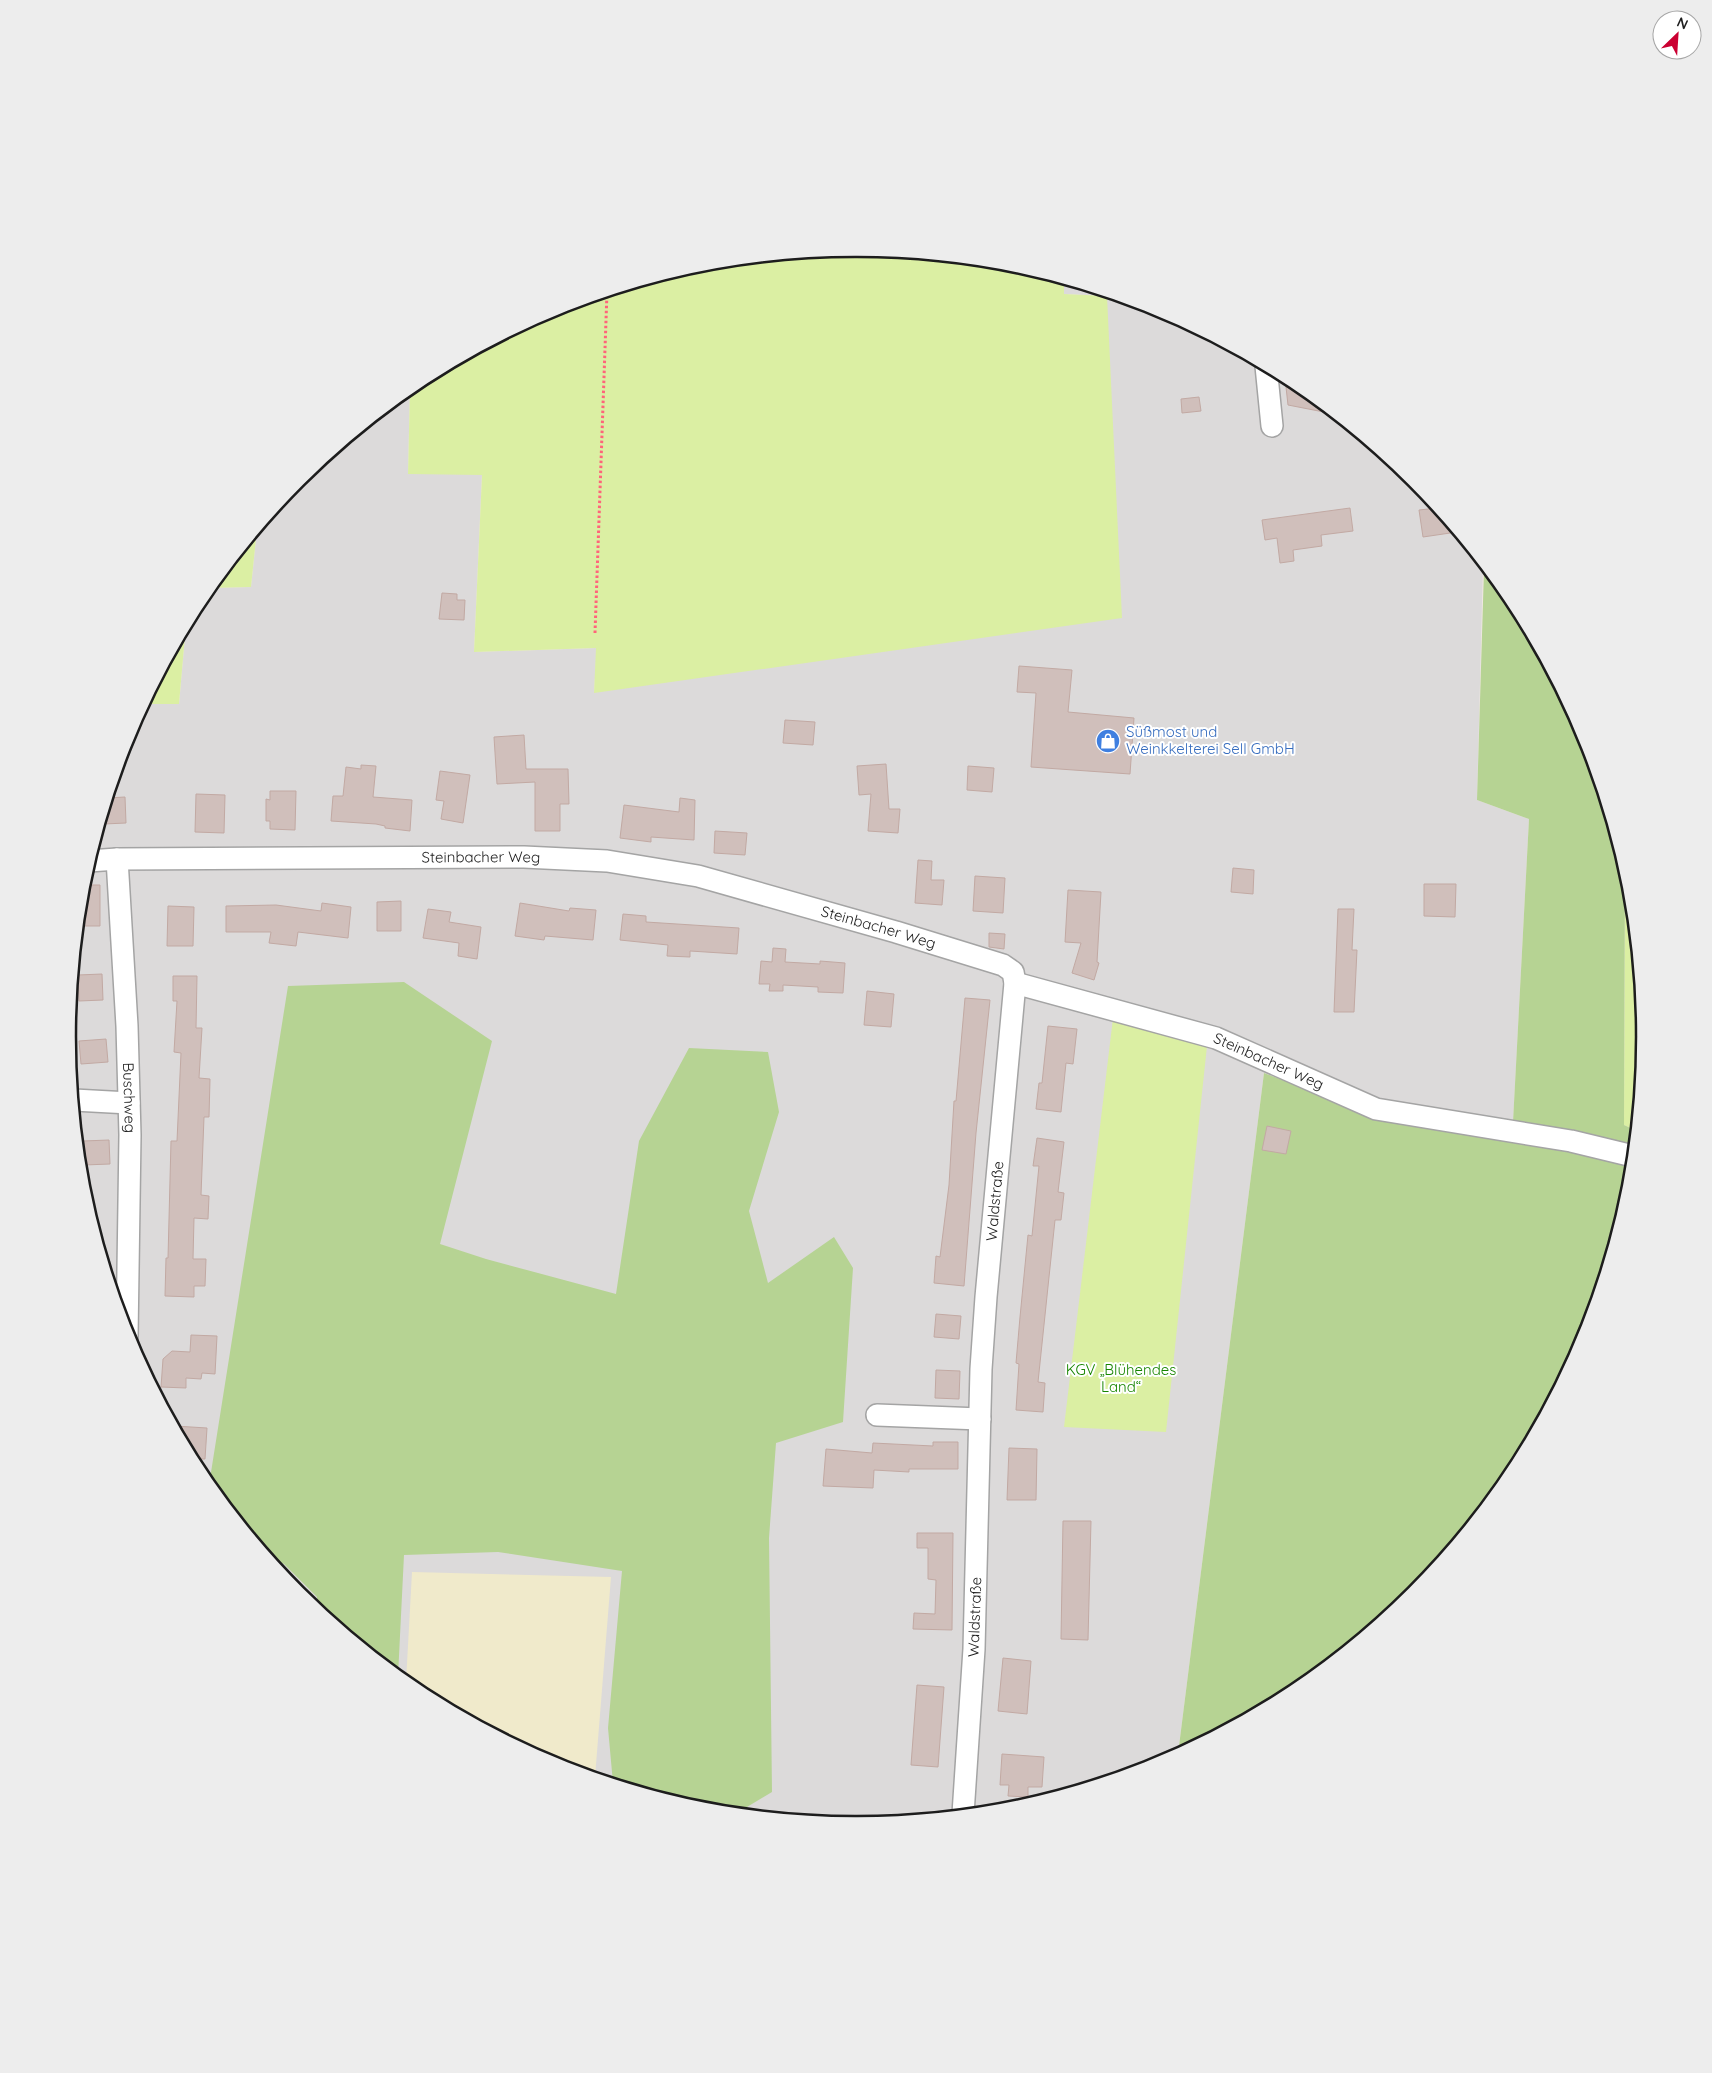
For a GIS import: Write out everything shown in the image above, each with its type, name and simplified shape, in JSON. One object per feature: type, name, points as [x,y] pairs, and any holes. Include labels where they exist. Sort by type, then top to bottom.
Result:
[{"type":"street","points":[[1267,374],[1272,426]]},
{"type":"street","name":"Steinbacher Weg","points":[[97,860],[524,857],[607,862],[698,876],[896,932],[1003,966],[1013,972],[1015,983],[1216,1038],[1376,1109],[1570,1141],[1626,1154]]},
{"type":"street","name":"Buschweg","points":[[117,859],[127,1026],[129,1103],[127,1312]]},
{"type":"street","name":"Waldstraße","points":[[963,1809],[974,1658],[980,1419],[986,1297],[1015,983]]},
{"type":"street","points":[[79,1100],[129,1103]]},
{"type":"street","points":[[876,1415],[980,1419]]},
{"type":"path","points":[[595,633],[607,297]]},
{"type":"shaded area","points":[[1064,285],[1099,296],[1064,294]]},
{"type":"shaded area","points":[[1105,297],[1201,337],[1246,361],[1289,388],[1331,418],[1370,450],[1407,485],[1442,522],[1483,573],[1477,800],[1529,819],[1512,1142],[1392,1121],[1264,1073],[1179,1746],[1107,1775],[1058,1790],[958,1810],[907,1815],[805,1815],[754,1810],[654,1790],[605,1775],[511,1736],[466,1712],[423,1685],[381,1655],[342,1623],[270,1551],[237,1511],[208,1470],[181,1426],[157,1381],[136,1335],[118,1287],[103,1238],[91,1189],[83,1138],[76,1036],[83,935],[91,884],[103,835],[118,786],[136,738],[152,704],[179,704],[185,641],[219,588],[251,587],[256,539],[270,522],[342,450],[410,397],[408,474],[482,474],[474,652],[597,648],[594,692]]},
{"type":"shaded area","points":[[412,1572],[611,1577],[595,1771],[511,1736],[466,1712],[406,1673]]},
{"type":"green space","points":[[805,258],[907,258],[958,263],[1008,272],[1064,285],[1064,294],[1099,296],[1107,298],[1122,618],[594,693],[596,648],[474,652],[482,475],[408,474],[410,397],[466,361],[511,337],[605,298],[654,283],[704,272],[754,263]]},
{"type":"green space","points":[[256,539],[251,587],[219,588]]},
{"type":"green space","points":[[1484,574],[1531,647],[1555,692],[1576,738],[1594,786],[1609,835],[1625,908],[1624,1125],[1630,1128],[1621,1189],[1594,1287],[1576,1335],[1555,1381],[1531,1426],[1504,1470],[1475,1511],[1442,1551],[1370,1623],[1331,1655],[1289,1685],[1246,1712],[1179,1746],[1264,1073],[1392,1121],[1512,1141],[1529,819],[1477,800]]},
{"type":"green space","points":[[185,641],[179,704],[152,704]]},
{"type":"green space","points":[[1625,908],[1634,986],[1636,1036],[1630,1128],[1624,1125]]},
{"type":"green space","points":[[404,982],[492,1041],[440,1244],[486,1259],[616,1294],[639,1141],[689,1048],[768,1052],[779,1112],[749,1211],[768,1283],[834,1237],[853,1268],[843,1422],[776,1443],[769,1538],[772,1792],[745,1808],[654,1790],[612,1777],[608,1728],[622,1571],[498,1552],[404,1555],[398,1667],[342,1623],[281,1562],[237,1511],[211,1474],[288,986]]},
{"type":"green space","name":"KGV „Blühendes Land“","points":[[1113,1018],[1207,1046],[1166,1432],[1064,1427]]},
{"type":"building","points":[[1286,387],[1289,388],[1322,412],[1288,405]]},
{"type":"building","points":[[1199,397],[1201,411],[1182,413],[1181,399]]},
{"type":"building","points":[[1350,508],[1353,531],[1321,535],[1322,546],[1293,550],[1294,561],[1280,563],[1277,538],[1265,540],[1262,520]]},
{"type":"building","points":[[1430,509],[1451,533],[1423,537],[1419,510]]},
{"type":"building","points":[[442,593],[457,594],[457,600],[465,600],[464,620],[439,619]]},
{"type":"building","points":[[1019,666],[1072,670],[1068,712],[1134,718],[1130,774],[1031,767],[1036,693],[1017,692]]},
{"type":"building","points":[[785,720],[815,722],[813,745],[783,743]]},
{"type":"building","points":[[524,735],[526,769],[568,769],[569,804],[560,804],[560,831],[535,831],[535,782],[497,784],[494,737]]},
{"type":"building","points":[[886,764],[889,809],[900,809],[898,833],[868,831],[871,794],[859,795],[857,766]]},
{"type":"building","points":[[361,765],[376,766],[373,797],[412,800],[410,831],[385,828],[385,826],[376,824],[331,821],[333,796],[343,796],[346,767],[361,769]]},
{"type":"building","points":[[968,766],[994,768],[992,792],[967,790]]},
{"type":"building","points":[[440,771],[470,775],[463,823],[441,819],[444,801],[436,800]]},
{"type":"building","points":[[270,791],[296,791],[295,830],[270,829],[270,821],[266,821],[266,799],[270,800]]},
{"type":"building","points":[[196,794],[225,795],[224,833],[195,832]]},
{"type":"building","points":[[125,797],[126,823],[106,824],[114,798]]},
{"type":"building","points":[[680,798],[695,800],[694,840],[651,837],[651,842],[620,838],[624,805],[679,812]]},
{"type":"building","points":[[715,831],[747,833],[745,855],[714,853]]},
{"type":"building","points":[[918,860],[932,861],[931,880],[944,880],[942,905],[915,903]]},
{"type":"building","points":[[1233,868],[1254,870],[1253,894],[1231,892]]},
{"type":"building","points":[[975,876],[1005,878],[1003,913],[973,911]]},
{"type":"building","points":[[1424,884],[1456,884],[1455,917],[1424,916]]},
{"type":"building","points":[[91,885],[100,885],[100,926],[84,926]]},
{"type":"building","points":[[1068,890],[1101,892],[1097,962],[1099,963],[1094,980],[1072,973],[1081,943],[1065,942]]},
{"type":"building","points":[[401,901],[401,931],[377,931],[377,902]]},
{"type":"building","points":[[322,903],[351,907],[348,938],[298,932],[296,946],[269,943],[271,932],[226,932],[226,906],[276,905],[321,911]]},
{"type":"building","points":[[520,903],[569,911],[570,908],[596,910],[593,940],[545,936],[544,940],[515,936]]},
{"type":"building","points":[[168,906],[194,907],[193,946],[167,946]]},
{"type":"building","points":[[428,909],[451,912],[449,922],[481,927],[477,959],[458,956],[459,943],[423,938]]},
{"type":"building","points":[[1338,909],[1354,909],[1352,950],[1357,950],[1354,1012],[1334,1012]]},
{"type":"building","points":[[623,914],[646,916],[646,922],[739,928],[737,954],[690,951],[690,957],[667,956],[668,945],[620,940]]},
{"type":"building","points":[[989,933],[1005,934],[1004,949],[989,947]]},
{"type":"building","points":[[773,948],[786,949],[785,962],[820,964],[820,961],[845,963],[843,993],[818,992],[818,987],[783,985],[783,991],[769,991],[770,984],[759,984],[761,961],[772,962]]},
{"type":"building","points":[[102,974],[103,1000],[79,1001],[79,975]]},
{"type":"building","points":[[173,976],[197,976],[196,1028],[202,1028],[199,1078],[210,1079],[209,1117],[204,1117],[201,1195],[209,1196],[208,1219],[194,1218],[193,1259],[206,1259],[205,1286],[194,1286],[194,1297],[165,1296],[166,1258],[168,1258],[171,1141],[177,1141],[181,1053],[174,1052],[177,1001],[173,1001]]},
{"type":"building","points":[[867,991],[894,994],[891,1027],[864,1025]]},
{"type":"building","points":[[965,998],[990,1000],[976,1133],[964,1286],[934,1283],[936,1256],[940,1257],[949,1185],[954,1101],[956,1101]]},
{"type":"building","points":[[1048,1026],[1077,1029],[1073,1064],[1066,1063],[1061,1112],[1036,1109],[1039,1083],[1042,1083]]},
{"type":"building","points":[[106,1039],[108,1062],[81,1064],[79,1041]]},
{"type":"building","points":[[1267,1126],[1291,1131],[1286,1154],[1262,1150]]},
{"type":"building","points":[[1037,1138],[1064,1142],[1058,1192],[1064,1193],[1061,1220],[1055,1220],[1038,1382],[1045,1383],[1043,1412],[1016,1410],[1019,1364],[1016,1363],[1020,1317],[1028,1235],[1032,1236],[1039,1166],[1033,1166]]},
{"type":"building","points":[[109,1140],[110,1164],[87,1165],[83,1141]]},
{"type":"building","points":[[936,1314],[961,1316],[959,1339],[934,1337]]},
{"type":"building","points":[[191,1335],[217,1336],[215,1374],[202,1373],[201,1379],[186,1378],[186,1388],[161,1387],[163,1359],[172,1351],[190,1352]]},
{"type":"building","points":[[936,1370],[960,1371],[959,1399],[935,1398]]},
{"type":"building","points":[[181,1426],[207,1428],[205,1459],[201,1459]]},
{"type":"building","points":[[933,1442],[958,1442],[958,1469],[909,1469],[909,1472],[874,1470],[873,1488],[823,1486],[826,1449],[872,1453],[873,1443],[933,1446]]},
{"type":"building","points":[[1009,1448],[1037,1449],[1036,1500],[1007,1500]]},
{"type":"building","points":[[1063,1521],[1091,1521],[1088,1640],[1061,1639]]},
{"type":"building","points":[[917,1533],[953,1533],[952,1630],[913,1629],[914,1613],[935,1614],[936,1580],[928,1579],[928,1548],[917,1548]]},
{"type":"building","points":[[1003,1658],[1031,1661],[1027,1714],[998,1711]]},
{"type":"building","points":[[917,1685],[944,1687],[938,1767],[911,1765]]},
{"type":"building","points":[[1002,1754],[1044,1757],[1042,1787],[1028,1787],[1028,1797],[1008,1796],[1009,1785],[1000,1785]]},
{"type":"place","name":"Süßmost und Weinkkelterei Sell GmbH","points":[[1108,741]]}]
